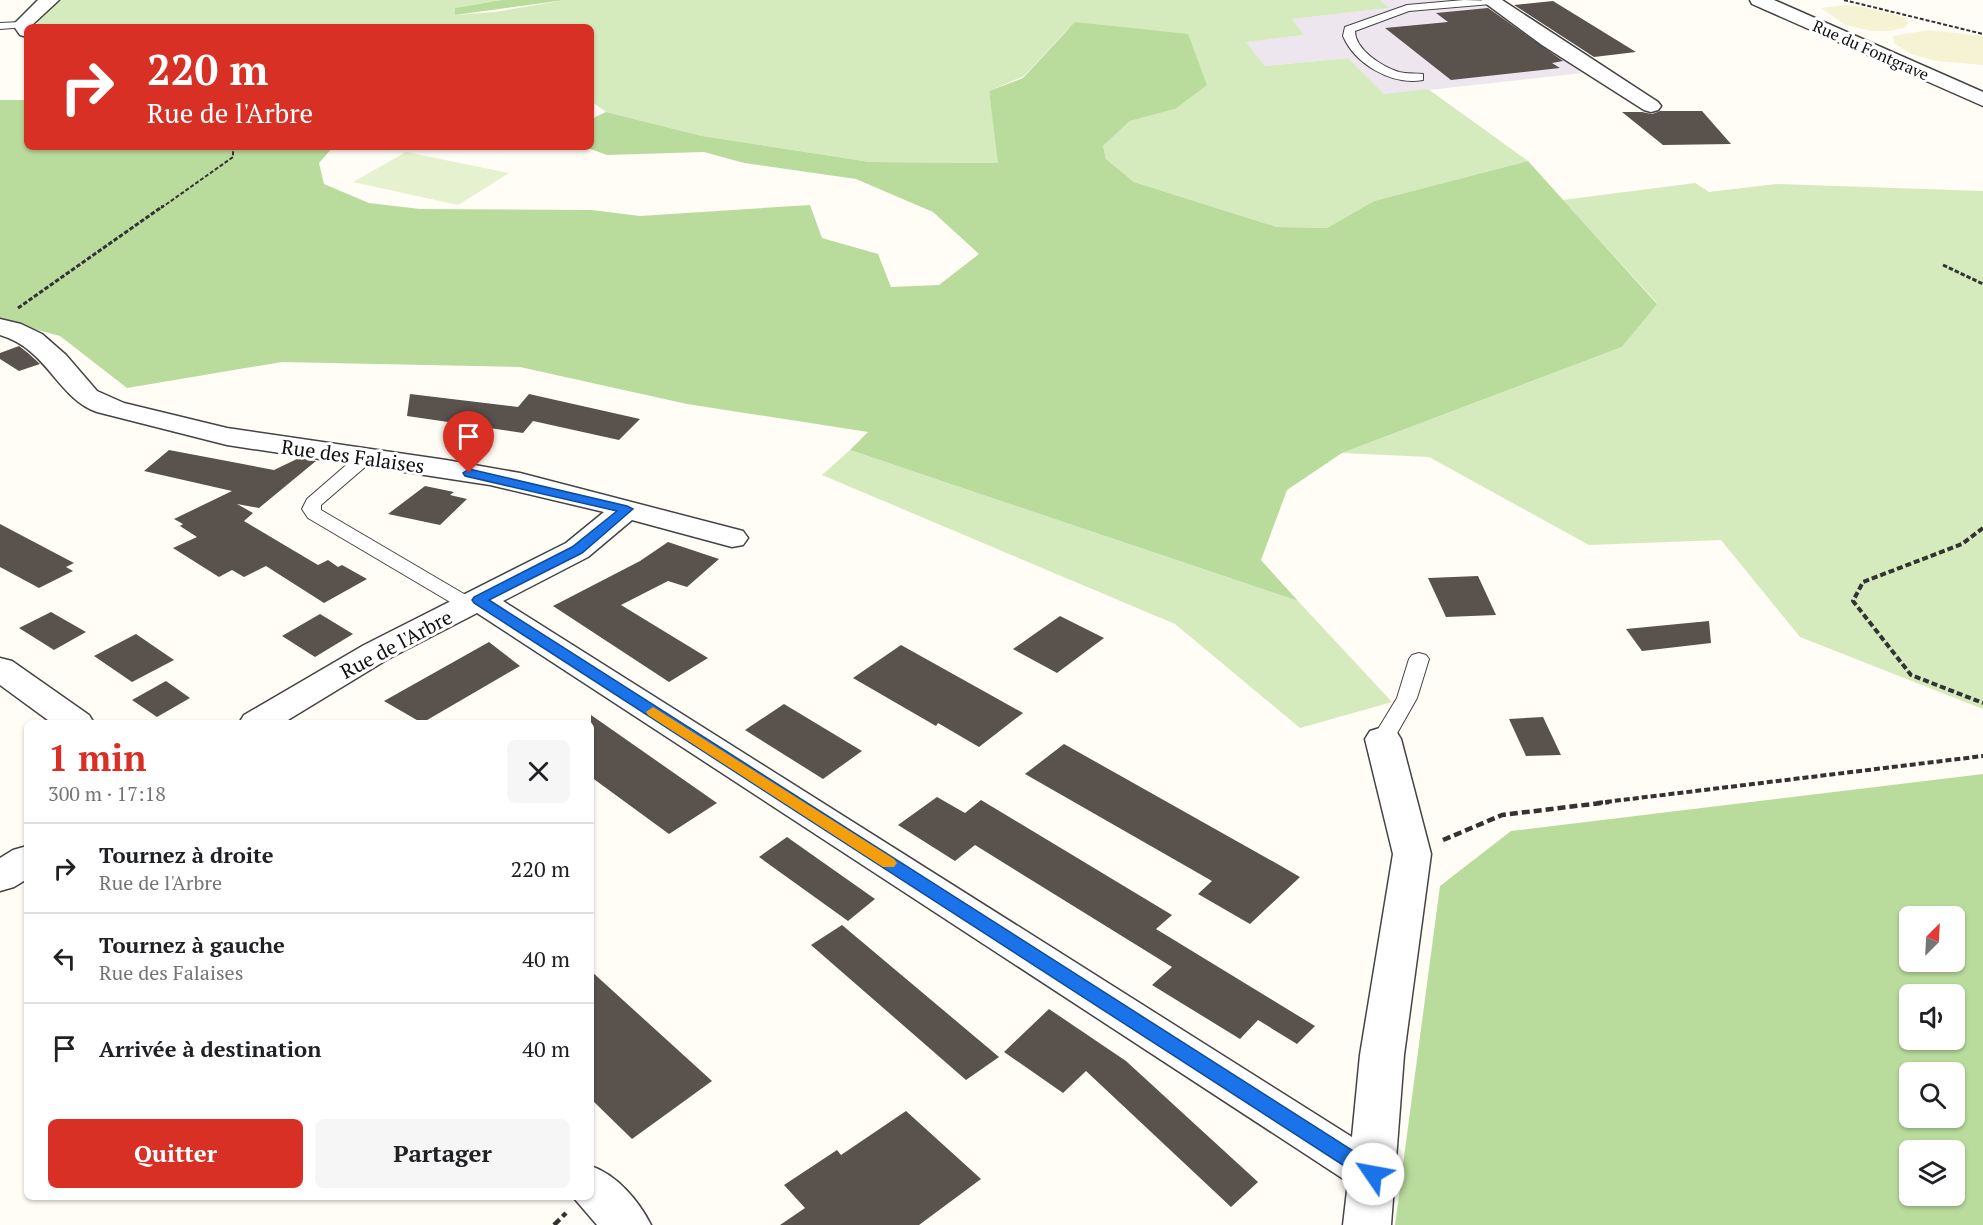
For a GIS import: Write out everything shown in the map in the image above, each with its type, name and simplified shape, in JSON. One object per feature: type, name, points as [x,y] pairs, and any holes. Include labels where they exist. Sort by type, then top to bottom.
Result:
[{"type":"street","points":[[28,24],[37,9],[50,0]]},
{"type":"street","points":[[1491,0],[1549,41],[1651,106]]},
{"type":"street","name":"Rue du Fontgrave","points":[[1759,0],[1983,100]]},
{"type":"street","name":"Rue des Falaises","points":[[8,318],[17,330],[49,350],[90,399],[140,416],[203,433],[275,446],[366,457],[492,477],[627,509],[732,538]]},
{"type":"street","name":"Rue de l'Arbre","points":[[262,720],[376,652],[577,550],[627,509]]},
{"type":"street","points":[[474,602],[1373,1174]]},
{"type":"street","points":[[0,669],[72,720]]},
{"type":"street","points":[[1367,1225],[1382,1055],[1412,854],[1383,739]]},
{"type":"street","points":[[0,877],[24,862]]},
{"type":"street","points":[[594,1189],[627,1225]]},
{"type":"lane","points":[[1419,77],[1400,76],[1379,68],[1350,43],[1347,35],[1349,29],[1407,8],[1491,0]]},
{"type":"lane","points":[[0,26],[24,28]]},
{"type":"lane","points":[[366,457],[313,503],[311,509],[314,514],[474,602]]},
{"type":"lane","points":[[1383,739],[1407,698],[1419,659]]},
{"type":"path","points":[[1844,0],[1983,33]]},
{"type":"path","points":[[8,318],[233,157],[233,150]]},
{"type":"path","points":[[1943,265],[1983,285]]},
{"type":"path","points":[[1983,528],[1962,544],[1863,582],[1853,601],[1911,675],[1983,703]]},
{"type":"path","points":[[1412,854],[1502,815],[1983,756]]},
{"type":"shaded area","points":[[1380,0],[1478,0],[1582,73],[1384,95],[1348,58],[1265,66],[1245,41],[1303,35],[1291,19],[1388,8]]},
{"type":"shaded area","points":[[1846,5],[1904,17],[1908,24],[1904,28],[1891,31],[1871,31],[1845,25],[1821,8]]},
{"type":"shaded area","points":[[1928,30],[1983,36],[1983,65],[1936,61],[1911,54],[1894,43],[1893,36]]},
{"type":"green space","points":[[60,0],[501,0],[455,8],[455,15],[495,12],[565,0],[1380,0],[1389,8],[1292,19],[1304,35],[1246,42],[1265,66],[1348,58],[1384,94],[1428,89],[1528,161],[1374,201],[1327,228],[1277,227],[1134,182],[1106,159],[1103,146],[1130,121],[1175,109],[1069,28],[1024,76],[989,91],[999,163],[870,162],[702,136],[606,112],[594,103],[594,24],[37,24],[37,18]]},
{"type":"green space","points":[[501,0],[565,0],[455,15],[455,8]]},
{"type":"green space","points":[[1075,22],[1188,34],[1207,85],[1175,109],[1130,121],[1103,146],[1106,159],[1134,182],[1277,227],[1327,228],[1374,201],[1528,161],[1657,304],[1622,347],[1342,453],[1287,490],[1261,560],[1298,601],[850,450],[868,432],[687,404],[520,367],[282,362],[127,388],[60,336],[0,320],[0,100],[24,100],[24,150],[330,150],[319,163],[324,184],[369,203],[420,209],[592,210],[640,216],[810,205],[822,238],[878,254],[891,287],[939,285],[979,254],[933,212],[856,179],[744,163],[704,152],[607,155],[593,150],[594,118],[606,112],[702,136],[870,162],[998,163],[989,91],[1023,78]]},
{"type":"green space","points":[[406,152],[509,173],[458,205],[353,182]]},
{"type":"green space","points":[[1695,183],[1709,192],[1776,184],[1983,191],[1983,709],[1800,637],[1721,540],[1589,545],[1429,457],[1342,453],[1622,347],[1657,303],[1563,200]]},
{"type":"green space","points":[[850,450],[1298,601],[1392,702],[1300,728],[1175,624],[822,475]]},
{"type":"green space","points":[[1983,774],[1983,1225],[1395,1225],[1440,886],[1511,831]]},
{"type":"building","points":[[1553,1],[1636,52],[1594,57],[1514,5]]},
{"type":"building","points":[[1488,8],[1563,61],[1552,63],[1560,68],[1451,80],[1385,28],[1448,22],[1436,13]]},
{"type":"building","points":[[1660,111],[1702,111],[1731,144],[1663,145],[1622,112],[1652,114]]},
{"type":"building","points":[[19,346],[40,364],[19,371],[0,359],[0,353]]},
{"type":"building","points":[[410,394],[518,407],[529,394],[640,419],[619,440],[533,421],[523,433],[407,416]]},
{"type":"building","points":[[169,450],[274,470],[299,458],[316,461],[259,508],[237,504],[253,513],[244,521],[318,565],[328,560],[338,567],[342,565],[367,579],[324,603],[266,566],[244,577],[232,570],[219,577],[173,548],[197,537],[180,526],[183,524],[174,519],[232,491],[144,471]]},
{"type":"building","points":[[425,486],[454,492],[450,495],[467,499],[440,525],[388,514]]},
{"type":"building","points":[[0,524],[74,563],[66,567],[73,571],[39,588],[0,567]]},
{"type":"building","points":[[668,542],[719,559],[687,587],[668,581],[621,605],[708,658],[669,682],[553,606],[640,561]]},
{"type":"building","points":[[1478,576],[1496,615],[1446,617],[1428,578]]},
{"type":"building","points":[[51,612],[86,632],[54,650],[19,628]]},
{"type":"building","points":[[320,614],[353,634],[315,657],[282,636]]},
{"type":"building","points":[[1060,616],[1104,638],[1057,673],[1013,649]]},
{"type":"building","points":[[1709,621],[1711,643],[1642,651],[1626,629]]},
{"type":"building","points":[[136,634],[174,660],[132,682],[94,656]]},
{"type":"building","points":[[489,642],[520,666],[427,720],[417,720],[384,701]]},
{"type":"building","points":[[901,645],[1023,713],[979,747],[938,723],[936,726],[853,678]]},
{"type":"building","points":[[166,681],[190,698],[157,717],[132,700]]},
{"type":"building","points":[[784,704],[862,751],[823,779],[745,730]]},
{"type":"building","points":[[591,715],[717,803],[669,834],[594,779],[594,720],[591,720]]},
{"type":"building","points":[[1543,717],[1561,755],[1526,756],[1509,719]]},
{"type":"building","points":[[1064,744],[1300,877],[1250,924],[1198,894],[1212,881],[1025,774]]},
{"type":"building","points":[[937,797],[965,813],[981,800],[1172,915],[1156,929],[1315,1026],[1297,1044],[1258,1020],[1240,1039],[1152,985],[1172,967],[975,845],[955,861],[898,825]]},
{"type":"building","points":[[787,837],[875,899],[848,921],[759,857]]},
{"type":"building","points":[[842,925],[999,1057],[966,1080],[811,945]]},
{"type":"building","points":[[594,974],[712,1081],[632,1139],[594,1102]]},
{"type":"building","points":[[1049,1009],[1126,1061],[1258,1182],[1231,1207],[1086,1071],[1063,1093],[1004,1052]]},
{"type":"building","points":[[906,1111],[981,1179],[919,1225],[780,1225],[805,1208],[784,1185],[837,1150],[841,1155]]},
{"type":"slow traffic","points":[[653,712],[889,863]]},
{"type":"route","points":[[469,473],[627,509],[577,550],[479,600],[1373,1174]]}]
